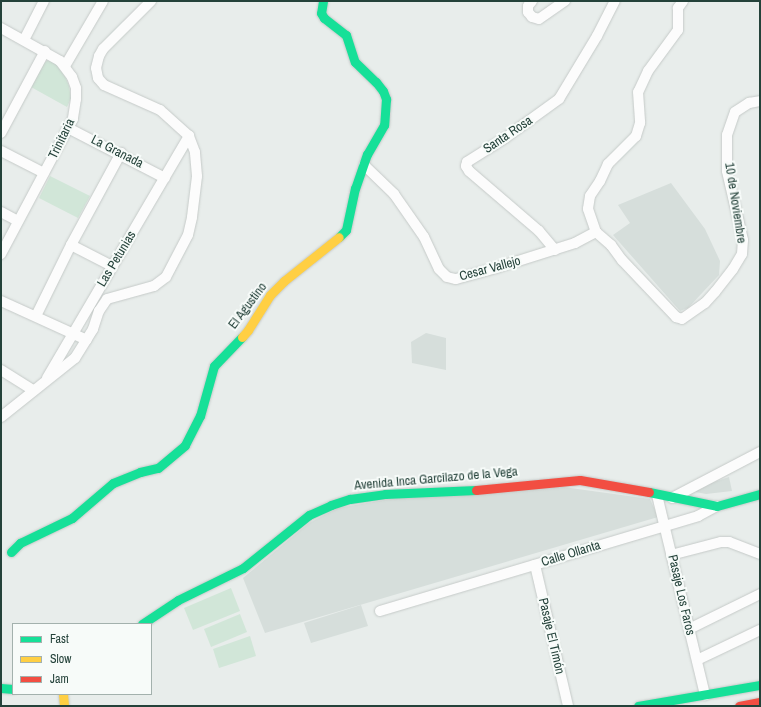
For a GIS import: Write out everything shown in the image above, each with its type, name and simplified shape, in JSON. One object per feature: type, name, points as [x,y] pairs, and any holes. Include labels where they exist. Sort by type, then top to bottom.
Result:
[{"type":"street","points":[[24,40],[44,1]]},
{"type":"street","points":[[1,28],[45,51],[65,66],[104,1]]},
{"type":"street","points":[[1,417],[33,390],[69,364],[87,340],[93,329],[98,311],[107,299],[154,286],[166,277],[188,235],[192,217],[197,176],[195,152],[189,136],[160,110],[104,85],[98,78],[96,68],[103,49],[151,1]]},
{"type":"street","name":"El Agustino","points":[[11,552],[20,543],[72,518],[113,483],[132,474],[158,468],[185,445],[200,416],[214,366],[248,330],[270,295],[284,281],[333,244],[346,230],[355,188],[367,154],[384,125],[386,99],[376,82],[355,62],[346,35],[324,18],[321,13],[323,1]]},
{"type":"street","points":[[532,1],[528,6],[528,12],[532,17],[539,19],[565,1]]},
{"type":"street","name":"Santa Rosa","points":[[555,250],[539,231],[469,171],[466,166],[467,162],[505,138],[559,99],[597,36],[614,1]]},
{"type":"street","points":[[596,232],[588,209],[590,196],[600,181],[608,164],[636,136],[640,123],[638,92],[648,71],[678,30],[678,8],[683,1]]},
{"type":"street","points":[[1,133],[45,51]]},
{"type":"street","name":"Trinitaria","points":[[1,254],[68,128],[75,109],[76,94],[72,77],[65,66]]},
{"type":"street","name":"10 de Noviembre","points":[[596,232],[611,245],[622,260],[676,317],[682,319],[700,308],[723,283],[742,254],[743,240],[727,171],[727,135],[735,112],[749,103],[760,101]]},
{"type":"street","name":"La Granada","points":[[68,128],[166,178]]},
{"type":"street","name":"Las Petunias","points":[[45,382],[112,266],[166,178],[189,136]]},
{"type":"street","points":[[1,152],[44,173]]},
{"type":"street","points":[[36,316],[71,245],[121,154]]},
{"type":"street","name":"Cesar Vallejo","points":[[364,165],[394,194],[424,237],[439,269],[447,277],[456,279],[555,250],[575,243],[596,232]]},
{"type":"street","points":[[1,212],[18,221]]},
{"type":"street","points":[[71,245],[112,266]]},
{"type":"street","points":[[1,301],[87,340]]},
{"type":"street","points":[[1,370],[33,390]]},
{"type":"street","points":[[672,498],[760,452]]},
{"type":"street","name":"Avenida Inca Garcilazo de la Vega","points":[[144,623],[178,600],[243,568],[309,515],[331,504],[350,499],[385,494],[474,490],[580,480],[593,481],[717,506]]},
{"type":"street","name":"Calle Ollanta","points":[[380,611],[698,516],[717,506],[760,494]]},
{"type":"street","name":"Pasaje Los Faros","points":[[657,495],[705,695]]},
{"type":"street","points":[[671,555],[721,542],[729,542],[760,554]]},
{"type":"street","name":"Pasaje El Timón","points":[[534,565],[568,706]]},
{"type":"street","points":[[689,628],[760,594]]},
{"type":"street","points":[[697,660],[760,630]]},
{"type":"street","points":[[638,706],[687,702],[705,695],[760,685]]},
{"type":"street","points":[[1,688],[12,689]]},
{"type":"street","points":[[63,695],[64,706]]},
{"type":"street","points":[[705,695],[706,706]]},
{"type":"street","points":[[739,706],[760,702]]},
{"type":"shaded area","points":[[671,183],[705,229],[720,261],[719,275],[688,308],[680,311],[613,235],[630,223],[618,205]]},
{"type":"shaded area","points":[[426,333],[446,338],[446,370],[412,363],[411,342]]},
{"type":"shaded area","points":[[729,477],[732,491],[706,494],[696,492],[696,488]]},
{"type":"shaded area","points":[[556,486],[650,499],[658,517],[265,633],[243,578],[309,523],[338,508],[420,494]]},
{"type":"shaded area","points":[[361,605],[368,626],[311,643],[304,623]]},
{"type":"green space","points":[[50,59],[61,66],[69,86],[71,98],[67,107],[31,87],[42,64]]},
{"type":"green space","points":[[50,176],[90,196],[78,218],[39,198]]},
{"type":"green space","points":[[231,588],[240,611],[193,630],[184,608]]},
{"type":"green space","points":[[240,614],[247,632],[211,647],[204,629]]},
{"type":"green space","points":[[250,636],[256,656],[219,668],[213,649]]},
{"type":"traffic: fast","points":[[323,1],[321,13],[324,18],[346,35],[355,62],[376,82],[383,91],[386,99],[384,125],[367,154],[355,188],[346,230],[339,237]]},
{"type":"traffic: fast","points":[[11,552],[20,543],[72,518],[113,483],[140,472],[158,468],[185,445],[200,416],[214,366],[242,337]]},
{"type":"traffic: fast","points":[[144,623],[178,600],[243,568],[309,515],[331,505],[350,499],[385,494],[476,490]]},
{"type":"traffic: fast","points":[[649,492],[717,506],[760,494]]},
{"type":"traffic: fast","points":[[638,706],[760,685]]},
{"type":"traffic: fast","points":[[1,688],[12,689]]},
{"type":"traffic: slow","points":[[242,337],[270,295],[284,281],[339,237]]},
{"type":"traffic: slow","points":[[63,695],[64,706]]},
{"type":"traffic: jam","points":[[476,490],[580,480],[649,492]]},
{"type":"traffic: jam","points":[[739,706],[760,702]]}]
